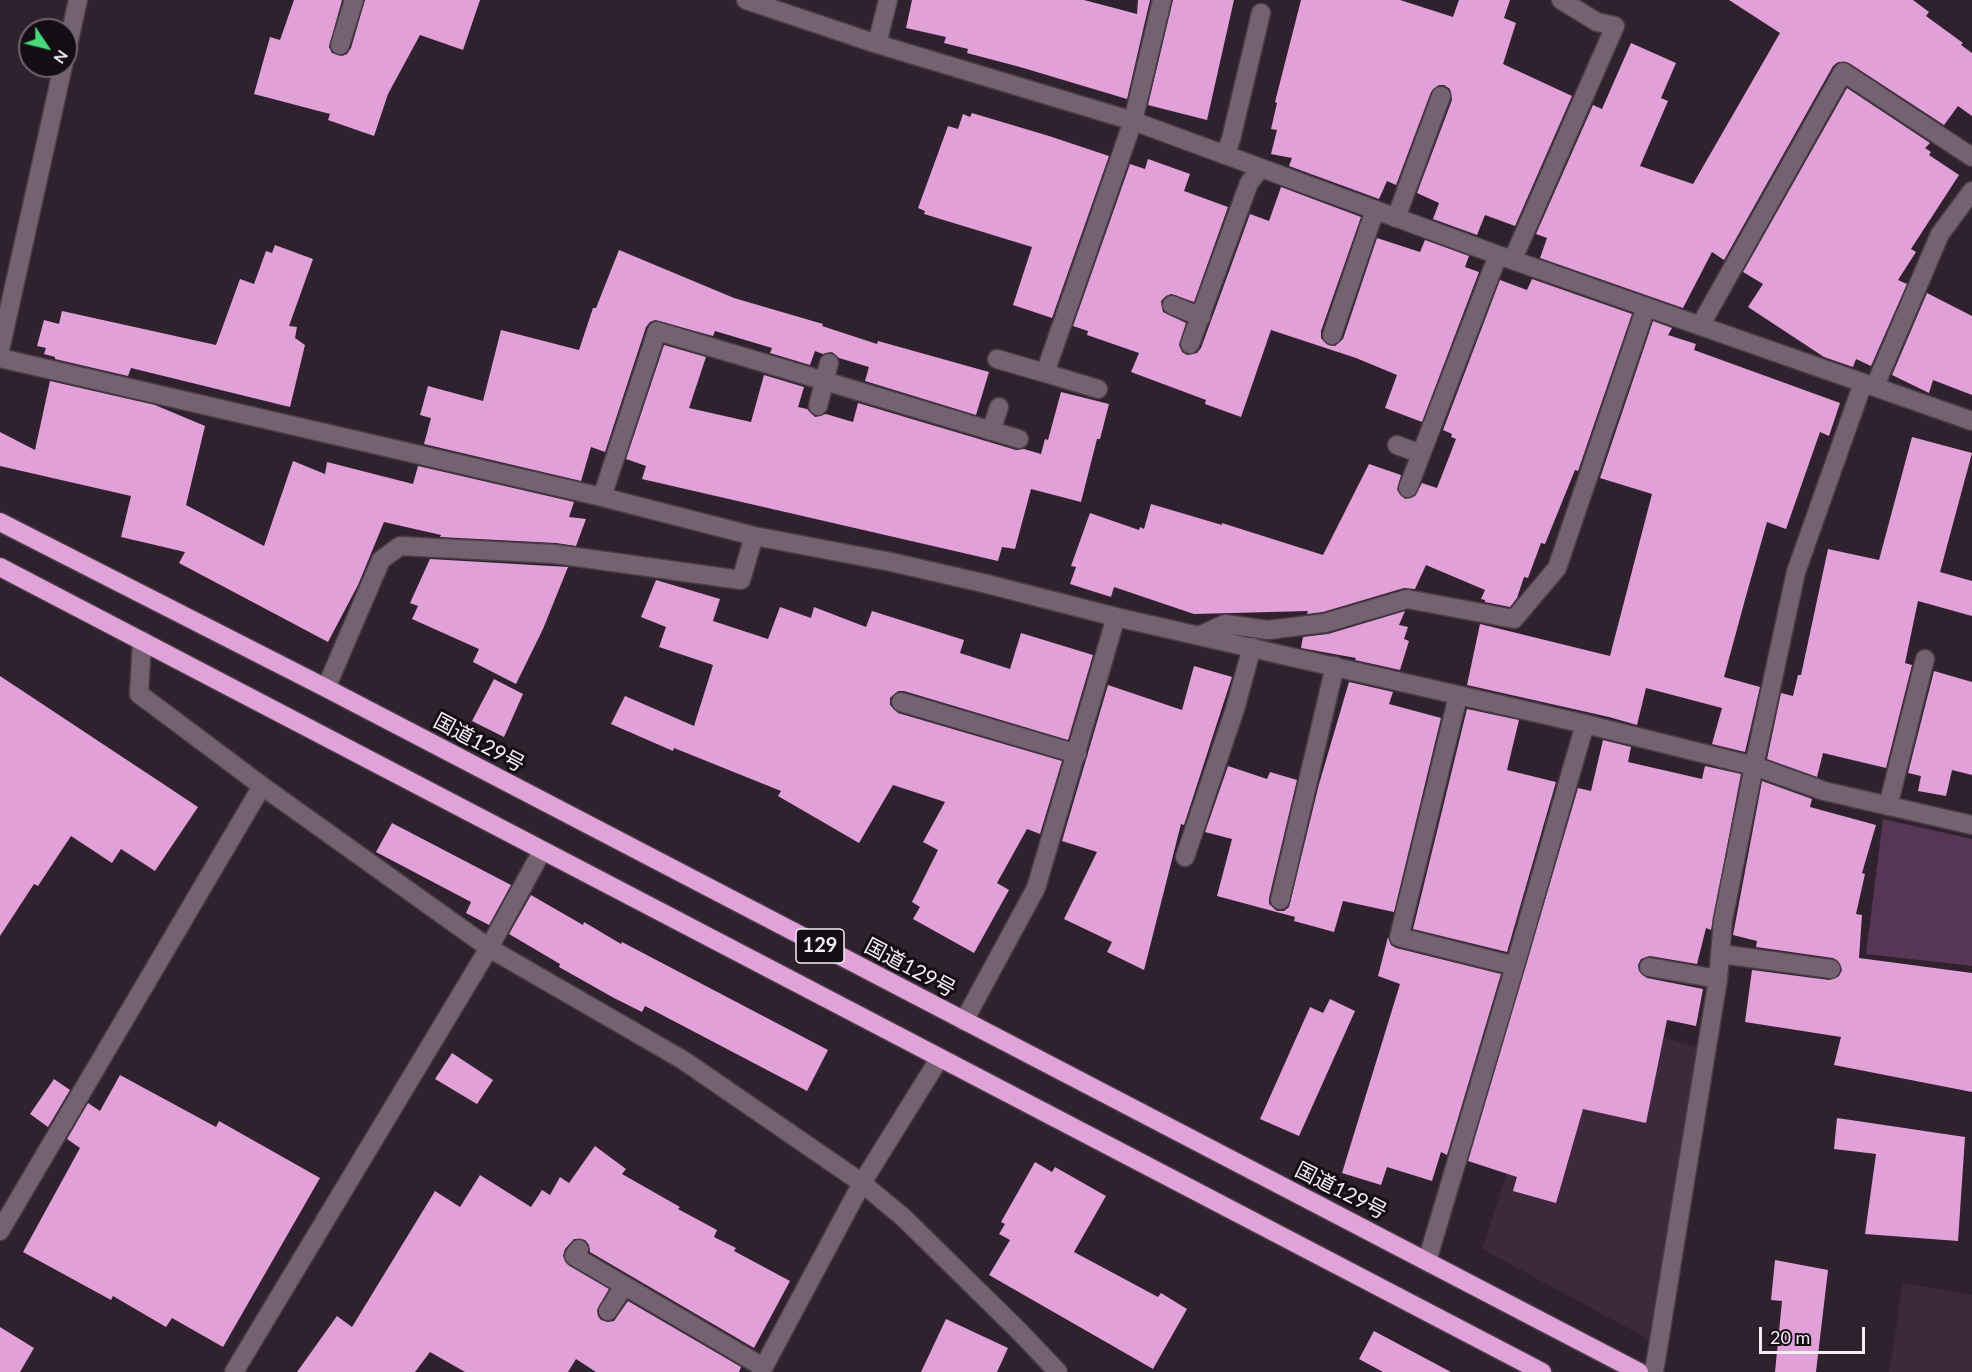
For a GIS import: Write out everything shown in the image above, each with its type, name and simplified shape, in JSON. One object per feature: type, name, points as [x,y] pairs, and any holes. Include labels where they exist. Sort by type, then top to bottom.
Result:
[{"type":"highway","name":"国道129号","points":[[0,522],[326,688],[1639,1372]]},
{"type":"highway","name":"129","points":[[0,567],[1542,1372]]},
{"type":"street","points":[[74,18],[78,0]]},
{"type":"street","points":[[340,45],[354,0]]},
{"type":"street","points":[[746,0],[877,44],[1133,121],[1505,257],[1972,421]]},
{"type":"street","points":[[877,44],[888,0]]},
{"type":"street","points":[[1046,373],[1133,121],[1162,0]]},
{"type":"street","points":[[1408,488],[1505,257],[1615,26],[1597,22],[1562,0]]},
{"type":"street","points":[[1225,155],[1231,139],[1261,13]]},
{"type":"street","points":[[1700,326],[1843,72],[1972,157]]},
{"type":"street","points":[[0,350],[60,78]]},
{"type":"street","points":[[1396,218],[1441,96]]},
{"type":"street","points":[[1191,344],[1249,183],[1261,168]]},
{"type":"street","points":[[1654,1372],[1718,979],[1723,920],[1796,572],[1869,385],[1940,234],[1972,191]]},
{"type":"street","points":[[1332,335],[1375,210]]},
{"type":"street","points":[[1172,305],[1200,317]]},
{"type":"street","points":[[1201,635],[1226,624],[1268,630],[1325,623],[1407,599],[1514,619],[1557,568],[1646,307]]},
{"type":"street","points":[[602,497],[657,323],[826,382],[1019,439]]},
{"type":"street","points":[[0,358],[602,497],[754,536],[891,562],[1116,617],[1585,724],[1754,766],[1824,791],[1972,825]]},
{"type":"street","points":[[997,359],[1098,389]]},
{"type":"street","points":[[818,406],[830,363]]},
{"type":"street","points":[[991,431],[999,407]]},
{"type":"street","points":[[1397,445],[1421,454]]},
{"type":"street","points":[[326,688],[381,560],[400,546],[555,554],[741,580],[754,536]]},
{"type":"street","points":[[964,1021],[1036,888],[1116,617]]},
{"type":"street","points":[[142,641],[139,693],[262,786],[489,948],[683,1060],[862,1183],[904,1218],[1058,1372]]},
{"type":"street","points":[[1185,857],[1235,709],[1252,647]]},
{"type":"street","points":[[1888,806],[1925,659]]},
{"type":"street","points":[[1280,900],[1335,666]]},
{"type":"street","points":[[1458,696],[1399,937],[1515,966]]},
{"type":"street","points":[[901,702],[1077,754]]},
{"type":"street","points":[[1427,1261],[1585,724]]},
{"type":"street","points":[[0,1231],[262,786]]},
{"type":"street","points":[[234,1372],[489,948],[542,851]]},
{"type":"street","points":[[1721,954],[1832,969]]},
{"type":"street","points":[[1648,967],[1718,979]]},
{"type":"street","points":[[579,1249],[574,1256],[762,1369],[862,1183],[939,1059]]},
{"type":"street","points":[[608,1311],[624,1286]]},
{"type":"shaded area","points":[[1883,819],[1972,839],[1972,966],[1866,954]]},
{"type":"shaded area","points":[[1567,1010],[1700,1048],[1652,1341],[1482,1249],[1544,1060]]},
{"type":"shaded area","points":[[1903,1283],[1972,1295],[1972,1372],[1889,1372]]},
{"type":"building","points":[[294,0],[342,0],[329,47],[332,53],[342,56],[347,54],[351,48],[365,0],[480,0],[463,50],[420,35],[388,94],[374,136],[328,120],[330,114],[254,94],[270,37],[280,40]]},
{"type":"building","points":[[912,0],[1084,0],[1137,14],[1138,0],[1150,0],[1127,99],[967,53],[968,49],[944,43],[946,37],[906,28]]},
{"type":"building","points":[[1173,0],[1234,0],[1207,120],[1148,105]]},
{"type":"building","points":[[1301,0],[1400,0],[1453,17],[1459,0],[1510,0],[1504,18],[1516,23],[1503,64],[1572,96],[1515,226],[1485,215],[1477,235],[1433,219],[1439,203],[1417,193],[1452,100],[1450,89],[1444,85],[1439,85],[1431,92],[1396,185],[1387,181],[1379,199],[1289,166],[1292,158],[1271,154],[1277,130],[1271,129],[1277,103],[1275,102]]},
{"type":"building","points":[[1729,0],[1913,0],[1929,12],[1926,16],[1963,43],[1961,45],[1972,53],[1972,116],[1958,106],[1944,125],[1849,63],[1838,62],[1833,66],[1724,260],[1712,252],[1683,308],[1540,258],[1547,238],[1536,234],[1593,105],[1602,109],[1631,43],[1676,63],[1661,98],[1668,101],[1640,166],[1693,184],[1780,33]]},
{"type":"building","points":[[1847,88],[1930,143],[1925,148],[1931,152],[1929,155],[1959,175],[1911,249],[1916,252],[1898,280],[1907,284],[1871,366],[1856,359],[1853,367],[1824,357],[1748,307],[1763,284],[1743,272]]},
{"type":"building","points":[[972,113],[1109,156],[1052,318],[1013,305],[1032,247],[924,214],[925,211],[918,208],[948,126],[958,129],[963,114],[970,117]]},
{"type":"building","points":[[1148,159],[1190,174],[1184,191],[1228,207],[1194,302],[1171,294],[1161,301],[1163,312],[1186,323],[1179,345],[1182,352],[1187,355],[1197,353],[1201,348],[1250,214],[1269,221],[1281,187],[1361,217],[1321,331],[1321,338],[1328,345],[1335,346],[1343,339],[1377,238],[1420,252],[1425,240],[1469,256],[1465,267],[1479,272],[1422,422],[1385,408],[1397,375],[1356,358],[1271,330],[1241,417],[1205,404],[1206,400],[1131,372],[1139,353],[1087,335],[1088,331],[1073,326],[1130,164],[1145,169]]},
{"type":"building","points":[[275,245],[313,259],[289,326],[297,327],[295,338],[305,345],[290,407],[131,368],[128,376],[55,359],[55,357],[44,354],[46,348],[37,346],[44,320],[59,324],[62,311],[216,345],[240,279],[254,284],[266,251],[272,253]]},
{"type":"building","points":[[619,250],[734,298],[823,324],[822,326],[877,344],[878,341],[989,372],[976,415],[865,381],[869,367],[839,358],[832,352],[823,354],[815,351],[810,365],[770,353],[772,348],[715,331],[713,336],[655,320],[646,327],[605,452],[591,447],[581,481],[424,444],[431,418],[420,415],[428,386],[483,401],[501,330],[579,350],[593,308],[596,308]]},
{"type":"building","points":[[1532,279],[1632,314],[1578,471],[1575,470],[1545,544],[1541,543],[1528,578],[1524,577],[1517,598],[1510,607],[1485,602],[1481,599],[1485,590],[1426,565],[1415,589],[1404,588],[1323,612],[1307,614],[1308,611],[1194,614],[1114,587],[1111,597],[1070,584],[1076,567],[1071,566],[1090,513],[1139,530],[1140,527],[1144,529],[1151,504],[1222,525],[1222,523],[1323,555],[1369,464],[1401,475],[1397,490],[1405,499],[1415,496],[1422,483],[1437,488],[1456,439],[1451,437],[1452,434],[1443,430],[1500,280],[1527,290]]},
{"type":"building","points":[[1927,293],[1972,316],[1972,395],[1933,380],[1929,393],[1892,375]]},
{"type":"building","points":[[1653,321],[1672,328],[1668,335],[1696,344],[1694,350],[1840,403],[1829,436],[1820,432],[1786,529],[1767,522],[1746,596],[1724,677],[1760,687],[1745,752],[1712,744],[1722,708],[1646,688],[1637,725],[1467,685],[1480,624],[1610,656],[1652,494],[1600,478]]},
{"type":"building","points":[[664,345],[706,357],[689,408],[751,422],[764,375],[804,387],[798,407],[807,409],[815,417],[826,414],[853,422],[858,403],[1016,450],[1024,449],[1041,454],[1045,439],[1048,440],[1061,392],[1109,404],[1100,439],[1097,439],[1081,502],[1031,489],[1015,549],[1002,547],[998,561],[642,479],[646,466],[626,459]]},
{"type":"building","points":[[50,381],[155,405],[205,426],[186,505],[264,546],[293,461],[325,474],[327,462],[413,484],[418,466],[574,502],[569,517],[586,519],[576,546],[440,537],[441,535],[384,522],[358,585],[328,642],[179,563],[185,552],[121,537],[131,496],[0,466],[0,432],[35,450]]},
{"type":"building","points":[[1912,437],[1972,453],[1940,572],[1972,581],[1972,616],[1918,601],[1905,663],[1912,665],[1886,768],[1823,753],[1817,777],[1767,759],[1781,693],[1793,696],[1798,675],[1801,675],[1828,549],[1879,560]]},
{"type":"building","points":[[430,559],[568,567],[543,629],[516,684],[473,662],[479,649],[412,619],[418,606],[410,603]]},
{"type":"building","points":[[656,580],[720,599],[713,621],[768,639],[780,607],[811,618],[814,607],[866,627],[872,611],[964,640],[960,653],[1010,669],[1021,633],[1093,655],[1068,740],[904,691],[898,691],[890,698],[890,705],[898,713],[1062,761],[1040,834],[1027,829],[997,883],[1009,890],[974,953],[913,919],[920,907],[912,902],[938,850],[923,842],[945,802],[893,785],[859,843],[778,796],[781,791],[674,748],[673,751],[611,724],[625,696],[694,726],[713,665],[659,647],[666,627],[641,617]]},
{"type":"building","points":[[1405,611],[1399,625],[1408,627],[1404,639],[1409,641],[1400,670],[1355,660],[1356,658],[1301,648],[1303,637],[1328,634]]},
{"type":"building","points":[[1194,666],[1232,677],[1184,825],[1181,824],[1144,970],[1107,952],[1112,942],[1064,919],[1097,852],[1062,841],[1108,685],[1182,710]]},
{"type":"building","points":[[1934,671],[1972,682],[1972,775],[1952,770],[1946,796],[1918,791],[1921,776],[1908,773]]},
{"type":"building","points":[[0,676],[198,807],[155,871],[121,849],[112,863],[71,836],[38,886],[34,884],[0,936]]},
{"type":"building","points":[[494,679],[523,694],[504,737],[472,721]]},
{"type":"building","points":[[1349,682],[1393,692],[1389,704],[1441,718],[1394,912],[1343,901],[1334,932],[1294,921],[1295,917],[1217,896],[1232,839],[1205,832],[1228,766],[1267,779],[1270,772],[1297,780],[1269,898],[1269,904],[1277,911],[1284,911],[1289,907],[1319,784]]},
{"type":"building","points":[[1467,709],[1519,720],[1507,770],[1556,782],[1507,952],[1413,929]]},
{"type":"building","points":[[1603,740],[1631,747],[1628,762],[1702,779],[1705,766],[1741,774],[1711,930],[1706,928],[1697,964],[1650,956],[1641,959],[1638,965],[1639,971],[1647,978],[1703,989],[1696,1026],[1667,1020],[1646,1123],[1583,1109],[1556,1203],[1513,1191],[1517,1177],[1468,1161],[1578,788],[1591,791]]},
{"type":"building","points":[[1762,781],[1812,799],[1810,807],[1876,825],[1862,873],[1865,874],[1856,914],[1862,915],[1859,958],[1972,973],[1972,1092],[1834,1065],[1841,1037],[1745,1022],[1752,970],[1829,980],[1839,976],[1842,970],[1838,961],[1833,958],[1756,947],[1757,941],[1733,935]]},
{"type":"building","points":[[392,823],[511,885],[489,925],[466,913],[471,902],[376,852]]},
{"type":"building","points":[[531,895],[583,925],[584,922],[621,944],[622,942],[828,1050],[807,1091],[645,1006],[642,1012],[614,998],[559,967],[560,964],[509,934]]},
{"type":"building","points":[[1388,937],[1391,945],[1396,948],[1501,974],[1447,1155],[1441,1152],[1432,1181],[1387,1167],[1381,1185],[1342,1173],[1400,984],[1378,976]]},
{"type":"building","points":[[1330,999],[1355,1011],[1299,1136],[1260,1119],[1310,1007],[1323,1013]]},
{"type":"building","points":[[452,1053],[493,1080],[477,1104],[435,1079]]},
{"type":"building","points":[[120,1075],[216,1127],[219,1121],[320,1178],[223,1347],[172,1318],[166,1327],[113,1296],[111,1300],[23,1252],[80,1148],[67,1139],[88,1103],[100,1111]]},
{"type":"building","points":[[54,1079],[70,1090],[48,1127],[30,1114]]},
{"type":"building","points":[[1837,1118],[1965,1137],[1958,1241],[1865,1234],[1876,1154],[1834,1149]]},
{"type":"building","points":[[595,1146],[626,1169],[622,1174],[717,1230],[714,1237],[736,1248],[734,1251],[790,1281],[754,1348],[590,1252],[585,1240],[574,1239],[565,1249],[563,1256],[568,1265],[609,1289],[597,1310],[601,1320],[614,1321],[628,1301],[741,1367],[739,1372],[596,1372],[576,1359],[568,1372],[465,1372],[430,1352],[415,1372],[297,1372],[337,1316],[352,1327],[435,1191],[460,1207],[480,1175],[531,1207],[542,1190],[550,1195],[560,1177],[569,1183]]},
{"type":"building","points":[[1035,1162],[1052,1172],[1055,1167],[1106,1196],[1074,1252],[1158,1297],[1161,1293],[1187,1309],[1153,1369],[989,1275],[1010,1240],[999,1234],[1005,1224],[1001,1222]]},
{"type":"building","points":[[1775,1260],[1828,1270],[1816,1372],[1775,1372],[1782,1301],[1771,1300]]},
{"type":"building","points":[[946,1319],[1008,1348],[997,1372],[921,1372]]},
{"type":"building","points":[[0,1327],[34,1348],[20,1372],[0,1372]]},
{"type":"building","points":[[1374,1331],[1451,1372],[1383,1372],[1359,1359]]}]
